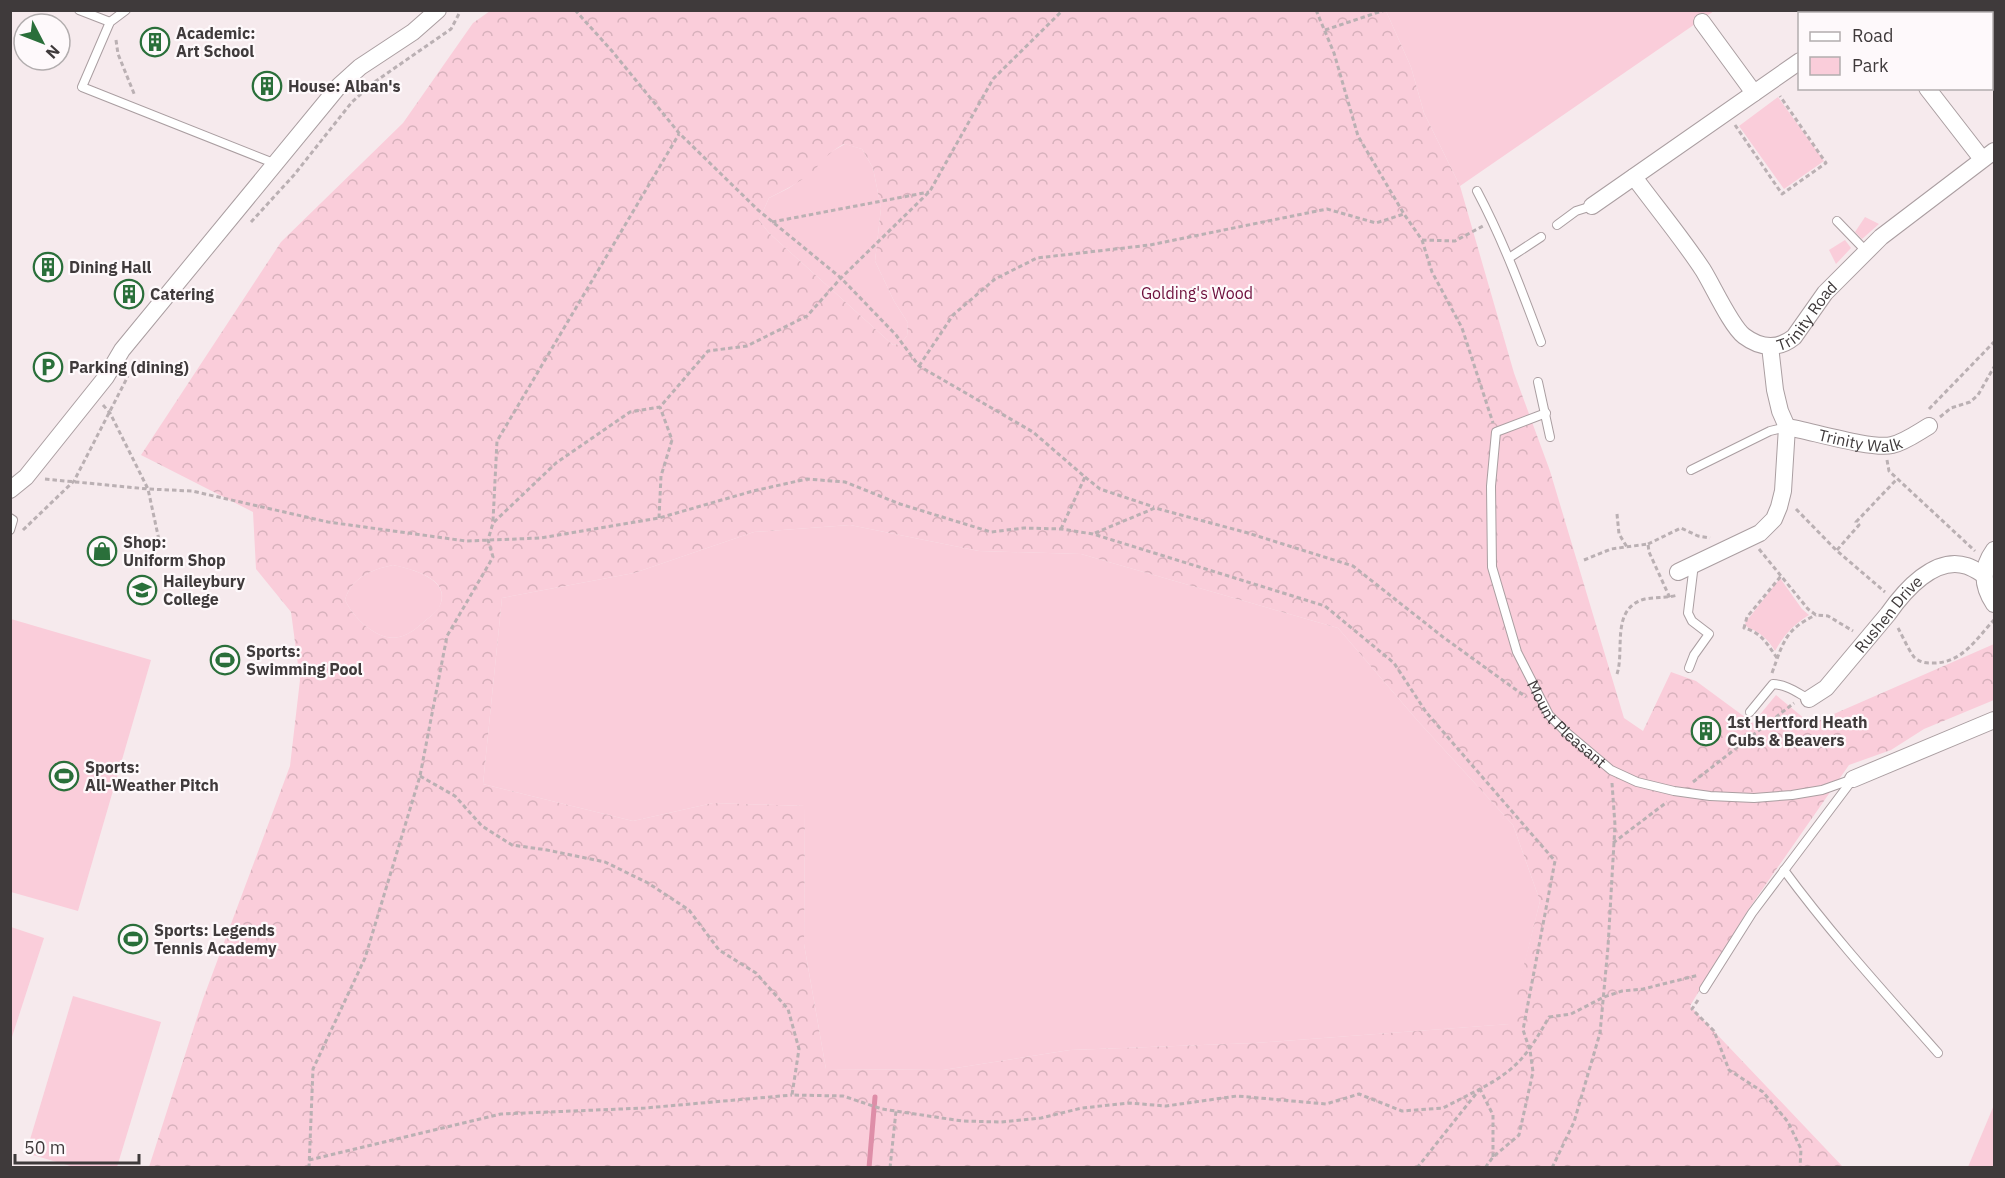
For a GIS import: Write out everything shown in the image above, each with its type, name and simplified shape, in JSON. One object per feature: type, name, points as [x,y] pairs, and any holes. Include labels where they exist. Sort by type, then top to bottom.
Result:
[{"type":"street","points":[[10,490],[26,477],[106,377],[122,350],[339,86],[360,66],[413,32],[438,10]]},
{"type":"street","points":[[1702,22],[1754,93]]},
{"type":"street","points":[[1592,206],[1798,62]]},
{"type":"street","name":"Trinity Road","points":[[1634,177],[1701,266],[1741,334],[1761,346],[1788,342],[1825,293],[1866,251],[1988,155],[1929,90]]},
{"type":"street","points":[[1678,572],[1751,540],[1768,527],[1779,507],[1783,491],[1787,427],[1775,390],[1770,346]]},
{"type":"street","name":"Trinity Walk","points":[[1787,427],[1873,445],[1890,446],[1929,426]]},
{"type":"street","points":[[1988,562],[1985,588],[1994,612]]},
{"type":"street","name":"Rushen Drive","points":[[1806,697],[1826,688],[1911,586],[1935,569],[1988,562]]},
{"type":"street","name":"Mount Pleasant","points":[[1853,779],[1995,720]]},
{"type":"lane","points":[[79,10],[109,24]]},
{"type":"lane","points":[[126,10],[109,24],[82,87],[276,164]]},
{"type":"lane","points":[[1477,191],[1509,258],[1541,342]]},
{"type":"lane","points":[[1557,225],[1576,212],[1592,206]]},
{"type":"lane","points":[[1837,221],[1866,251]]},
{"type":"lane","points":[[1509,258],[1541,237]]},
{"type":"lane","points":[[1538,382],[1550,437]]},
{"type":"lane","points":[[1496,432],[1546,413]]},
{"type":"lane","points":[[1691,470],[1770,431],[1787,427]]},
{"type":"lane","name":"Mount Pleasant","points":[[1496,432],[1491,486],[1492,567],[1517,652],[1549,715],[1611,770],[1637,782],[1681,792],[1754,798],[1822,790],[1853,779]]},
{"type":"lane","points":[[10,518],[13,520],[14,533]]},
{"type":"lane","points":[[1689,668],[1694,655],[1709,634],[1692,621],[1688,613],[1694,564]]},
{"type":"lane","points":[[1750,712],[1773,684],[1782,685],[1806,697]]},
{"type":"lane","points":[[1704,989],[1752,913],[1853,779]]},
{"type":"lane","points":[[1784,870],[1862,968],[1938,1053]]},
{"type":"path","points":[[247,226],[294,175],[352,102],[374,83],[451,29],[460,10]]},
{"type":"path","points":[[575,10],[679,133],[772,222],[841,278],[896,335],[919,366],[1034,432],[1100,489],[1155,508],[1248,533],[1353,566],[1443,637],[1549,715]]},
{"type":"path","points":[[493,523],[556,463],[630,412],[660,407],[708,351],[747,346],[807,316],[841,278],[930,191],[993,79],[1063,10]]},
{"type":"path","points":[[1316,10],[1334,52],[1358,136],[1422,240],[1432,272],[1462,328],[1496,432]]},
{"type":"path","points":[[1324,30],[1384,10]]},
{"type":"path","points":[[109,24],[116,32],[118,54],[142,111]]},
{"type":"path","points":[[1726,112],[1782,194],[1826,163],[1770,82]]},
{"type":"path","points":[[309,1167],[313,1069],[365,958],[420,776],[447,636],[493,556],[488,540],[493,523],[497,441],[679,133]]},
{"type":"path","points":[[772,222],[930,191]]},
{"type":"path","points":[[919,366],[953,315],[995,279],[1037,258],[1150,245],[1327,209],[1376,223],[1404,214]]},
{"type":"path","points":[[1422,240],[1455,241],[1493,221]]},
{"type":"path","points":[[1929,426],[1929,409],[1995,342]]},
{"type":"path","points":[[1929,426],[1952,408],[1970,402],[1978,395],[1995,367]]},
{"type":"path","points":[[14,533],[74,481],[128,375]]},
{"type":"path","points":[[93,393],[110,413],[148,489],[159,540]]},
{"type":"path","points":[[659,518],[661,476],[672,440],[660,407]]},
{"type":"path","points":[[1883,445],[1889,471],[1988,562]]},
{"type":"path","points":[[26,477],[192,491],[328,522],[465,541],[540,538],[659,518],[753,491],[807,479],[845,482],[900,504],[991,532],[1024,528],[1061,529],[1093,534],[1325,606],[1394,663],[1426,712],[1555,861],[1523,1030],[1530,1050],[1533,1072],[1519,1135],[1485,1167]]},
{"type":"path","points":[[1061,529],[1085,477]]},
{"type":"path","points":[[1836,550],[1859,525],[1856,522],[1897,479]]},
{"type":"path","points":[[1795,503],[1800,515],[1887,594]]},
{"type":"path","points":[[1093,534],[1155,508]]},
{"type":"path","points":[[1617,514],[1619,534],[1627,547]]},
{"type":"path","points":[[1584,560],[1611,549],[1639,547],[1682,528],[1698,536],[1719,538],[1725,551]]},
{"type":"path","points":[[1751,540],[1796,596],[1816,615]]},
{"type":"path","points":[[1648,544],[1649,552],[1670,598]]},
{"type":"path","points":[[1777,658],[1765,640],[1750,629],[1744,628],[1747,617],[1780,576]]},
{"type":"path","points":[[1888,614],[1914,656],[1924,663],[1932,663],[1954,659],[1968,651],[1994,612]]},
{"type":"path","points":[[1766,691],[1782,642],[1794,627],[1816,615],[1828,616],[1867,640]]},
{"type":"path","points":[[1613,843],[1806,697]]},
{"type":"path","points":[[1552,1167],[1574,1122],[1600,1033],[1615,825],[1611,770]]},
{"type":"path","points":[[420,776],[455,796],[482,826],[512,845],[605,862],[648,884],[689,910],[719,950],[756,973],[788,1009],[799,1049],[792,1095]]},
{"type":"path","points":[[309,1160],[501,1114],[645,1108],[792,1095],[843,1096],[882,1109],[962,1121],[1001,1122],[1041,1118],[1082,1108],[1129,1103],[1166,1106],[1237,1096],[1326,1104],[1359,1094],[1402,1110],[1443,1108],[1504,1076],[1530,1050],[1549,1017],[1571,1014],[1604,997],[1622,991],[1669,983],[1715,969]]},
{"type":"path","points":[[1704,989],[1692,1009],[1714,1031],[1729,1070],[1763,1092],[1788,1122],[1801,1149],[1800,1167]]},
{"type":"path","points":[[1480,1089],[1493,1115],[1493,1157]]},
{"type":"path","points":[[1417,1167],[1480,1089]]},
{"type":"path","points":[[890,1167],[896,1111]]},
{"type":"green space","name":"Golding's Wood","points":[[490,11],[1386,11],[1411,67],[1424,113],[1460,186],[1514,373],[1550,471],[1624,718],[1643,731],[1671,672],[1696,681],[1753,723],[1776,695],[1811,724],[1994,644],[1994,700],[1924,729],[1891,750],[1849,765],[1748,910],[1690,1006],[1843,1167],[149,1167],[203,999],[290,766],[300,680],[291,612],[256,569],[253,512],[141,455],[281,242],[403,123],[473,23]],"holes":[[[844,144],[862,149],[873,168],[881,208],[875,261],[894,301],[908,323],[907,336],[900,344],[893,345],[769,233],[759,220],[769,198],[806,177],[829,154]],[[850,525],[979,551],[1081,554],[1338,628],[1417,720],[1513,825],[1540,901],[1509,1024],[1255,1043],[1070,1050],[943,1070],[826,1069],[804,944],[805,806],[713,803],[633,821],[483,784],[502,598],[634,573],[754,532]],[[393,565],[410,569],[436,582],[441,589],[442,597],[436,611],[413,630],[399,637],[391,638],[374,632],[354,614],[345,600],[357,580]]]},
{"type":"green space","points":[[1386,11],[1714,11],[1460,186],[1424,113],[1411,67]]},
{"type":"green space","points":[[1778,97],[1824,161],[1784,189],[1739,126]]},
{"type":"green space","points":[[845,144],[862,149],[873,168],[881,208],[875,261],[894,301],[908,323],[907,336],[900,344],[893,345],[769,233],[759,220],[769,198],[789,188],[811,172],[829,153]]},
{"type":"green space","points":[[1865,217],[1879,224],[1862,239],[1855,232]]},
{"type":"green space","points":[[1845,240],[1851,248],[1836,264],[1829,250]]},
{"type":"green space","points":[[850,525],[979,551],[1081,554],[1338,628],[1417,720],[1513,825],[1540,901],[1510,1024],[1255,1043],[1070,1050],[943,1070],[826,1069],[804,944],[805,806],[713,803],[633,821],[483,784],[502,598],[634,573],[754,532]]},
{"type":"green space","points":[[393,565],[428,577],[441,590],[442,598],[438,610],[417,628],[403,636],[391,638],[382,636],[367,627],[354,614],[345,600],[357,580],[377,569]]},
{"type":"green space","points":[[1780,578],[1802,609],[1809,615],[1789,631],[1775,651],[1763,636],[1747,627],[1745,623]]},
{"type":"green space","name":"Sports: All-Weather Pitch","points":[[11,619],[151,660],[78,911],[11,892]]},
{"type":"green space","points":[[10,927],[44,938],[11,1040]]},
{"type":"green space","points":[[73,996],[161,1022],[117,1167],[74,1167],[26,1153]]},
{"type":"green space","points":[[1994,1105],[1994,1167],[1968,1167]]},
{"type":"waterway","points":[[869,1168],[875,1097]]},
{"type":"place","name":"Academic: Art School","points":[[155,42]]},
{"type":"place","name":"House: Alban's","points":[[267,86]]},
{"type":"place","name":"Dining Hall","points":[[48,267]]},
{"type":"place","name":"Catering","points":[[129,294]]},
{"type":"place","name":"Parking (dining)","points":[[48,367]]},
{"type":"place","name":"Shop: Uniform Shop","points":[[102,551]]},
{"type":"place","name":"Haileybury College","points":[[142,590]]},
{"type":"place","name":"Sports: Swimming Pool","points":[[225,660]]},
{"type":"place","name":"1st Hertford Heath Cubs & Beavers","points":[[1706,731]]},
{"type":"place","name":"Sports: All-Weather Pitch","points":[[64,776]]},
{"type":"place","name":"Sports: Legends Tennis Academy","points":[[133,939]]}]
